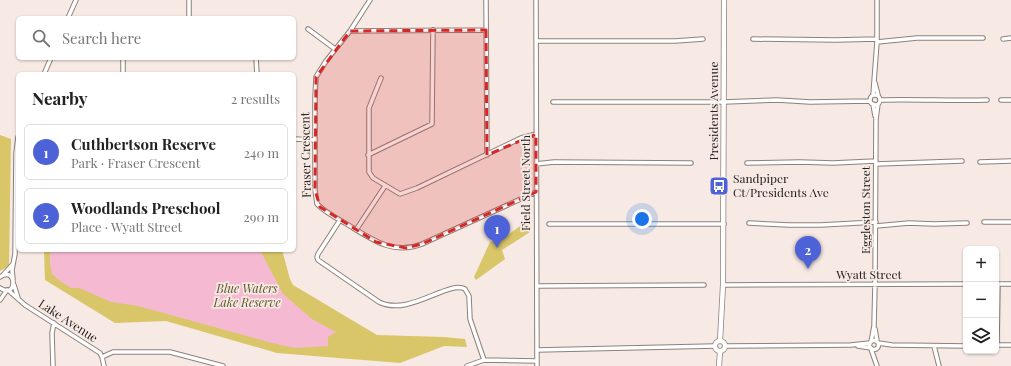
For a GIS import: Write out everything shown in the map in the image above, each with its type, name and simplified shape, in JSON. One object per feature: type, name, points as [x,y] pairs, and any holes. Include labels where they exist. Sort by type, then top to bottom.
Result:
[{"type":"street","points":[[69,16],[76,0]]},
{"type":"street","points":[[189,0],[189,16]]},
{"type":"street","name":"Fraser Crescent","points":[[370,0],[350,31],[335,49],[316,77],[316,200],[320,207],[376,242],[411,248],[536,192]]},
{"type":"street","points":[[486,0],[487,155]]},
{"type":"street","name":"Field Street North","points":[[536,0],[537,366]]},
{"type":"street","name":"Presidents Avenue","points":[[720,341],[724,224],[724,0]]},
{"type":"street","points":[[870,100],[873,95],[875,80],[877,41],[876,0]]},
{"type":"street","points":[[308,29],[335,49]]},
{"type":"street","points":[[368,155],[432,124],[433,30]]},
{"type":"street","points":[[350,31],[486,30]]},
{"type":"street","points":[[753,39],[877,41],[917,38],[983,38]]},
{"type":"street","points":[[1002,39],[1011,38]]},
{"type":"street","points":[[536,41],[675,41],[703,39]]},
{"type":"street","points":[[45,72],[50,60]]},
{"type":"street","points":[[123,60],[123,72]]},
{"type":"street","points":[[256,60],[257,72]]},
{"type":"street","points":[[381,78],[369,108],[369,168],[371,175],[385,186],[400,194],[526,136],[536,134]]},
{"type":"street","points":[[870,100],[873,104],[878,104],[880,100],[875,80]]},
{"type":"street","points":[[873,95],[878,95]]},
{"type":"street","points":[[553,102],[724,102],[777,100],[810,102],[870,100]]},
{"type":"street","points":[[880,100],[949,102],[987,100]]},
{"type":"street","points":[[1001,100],[1011,100]]},
{"type":"street","name":"Eggleston Street","points":[[873,104],[876,119]]},
{"type":"street","name":"Eggleston Street","points":[[871,343],[874,326],[876,119],[878,104]]},
{"type":"street","points":[[296,139],[315,140]]},
{"type":"street","points":[[980,162],[1011,161]]},
{"type":"street","points":[[536,164],[554,162],[691,163]]},
{"type":"street","points":[[747,163],[962,162]]},
{"type":"street","points":[[356,230],[385,186]]},
{"type":"street","name":"Lake Avenue","points":[[16,220],[13,279],[20,300]]},
{"type":"street","points":[[340,220],[318,254],[318,260],[372,298],[385,305],[397,306],[415,303],[456,287],[465,289],[469,296],[470,319],[484,360]]},
{"type":"street","points":[[749,223],[808,225],[909,222],[934,224],[967,222]]},
{"type":"street","points":[[984,222],[1011,222]]},
{"type":"street","points":[[549,224],[724,224]]},
{"type":"street","points":[[1,277],[13,263]]},
{"type":"street","points":[[1,277],[8,275],[13,279]]},
{"type":"street","points":[[0,300],[7,290],[12,288],[14,284]]},
{"type":"street","name":"Wyatt Street","points":[[723,285],[963,284]]},
{"type":"street","points":[[999,284],[1011,284]]},
{"type":"street","points":[[537,286],[704,285]]},
{"type":"street","points":[[0,292],[0,288],[7,290]]},
{"type":"street","name":"Lake Avenue","points":[[7,290],[100,353],[102,357],[113,352],[170,352],[223,366]]},
{"type":"street","points":[[53,366],[52,333],[54,323]]},
{"type":"street","name":"Eggleston Street","points":[[874,326],[877,349]]},
{"type":"street","points":[[537,350],[715,346],[720,341],[724,343],[725,346]]},
{"type":"street","points":[[725,346],[851,345],[877,342],[892,345],[963,346]]},
{"type":"street","points":[[871,343],[871,348],[877,364]]},
{"type":"street","points":[[851,345],[877,349],[892,345]]},
{"type":"street","points":[[999,345],[1011,345]]},
{"type":"street","points":[[715,346],[716,350],[720,352]]},
{"type":"street","points":[[719,366],[720,352],[724,350],[725,346]]},
{"type":"street","points":[[934,346],[938,366]]},
{"type":"street","points":[[877,349],[877,364]]},
{"type":"street","points":[[102,357],[104,366]]},
{"type":"street","points":[[467,366],[484,360],[537,361]]},
{"type":"highlighted area","points":[[486,30],[487,155],[536,134],[536,192],[422,244],[406,248],[376,242],[320,207],[315,190],[316,77],[350,31]]},
{"type":"green space","points":[[0,135],[11,139],[9,266],[0,271]]},
{"type":"green space","points":[[530,219],[530,232],[502,250],[505,259],[476,280],[474,277],[490,242],[505,237]]},
{"type":"green space","name":"Blue Waters Lake Reserve","points":[[44,252],[283,252],[293,285],[377,335],[465,339],[467,347],[444,346],[400,363],[277,353],[166,321],[115,323],[45,280]]},
{"type":"shaded area","name":"Blue Waters Lake Reserve","points":[[50,252],[261,252],[283,294],[312,319],[336,332],[328,337],[328,346],[295,348],[272,343],[138,306],[111,302],[79,288],[71,288],[52,274]]},
{"type":"place","name":"Sandpiper Ct/Presidents Ave","points":[[719,186]]},
{"type":"place","name":"Cuthbertson Reserve","points":[[497,248]]},
{"type":"place","name":"Woodlands Preschool","points":[[808,269]]}]
